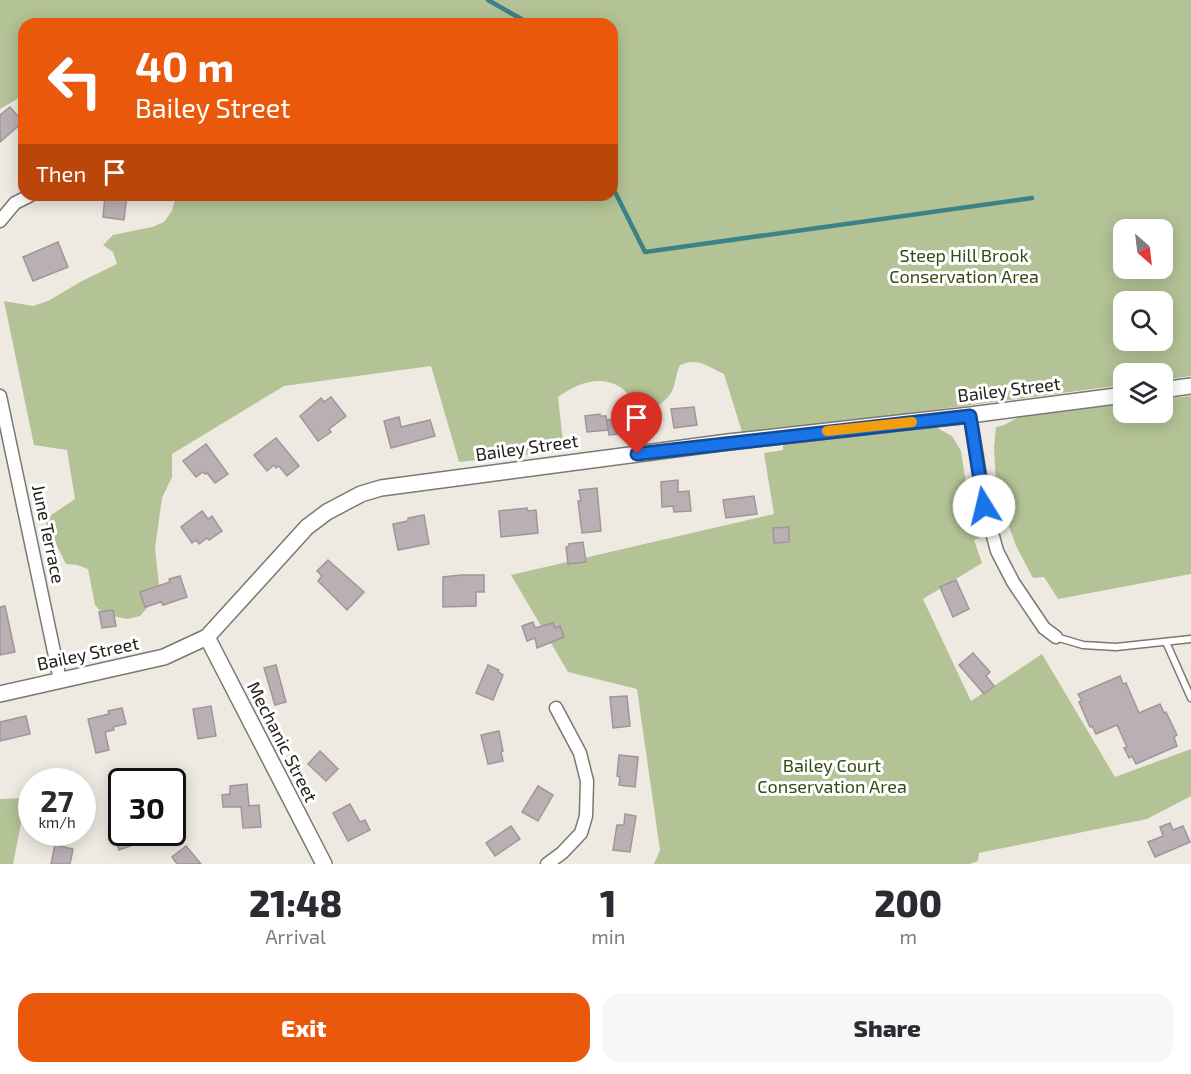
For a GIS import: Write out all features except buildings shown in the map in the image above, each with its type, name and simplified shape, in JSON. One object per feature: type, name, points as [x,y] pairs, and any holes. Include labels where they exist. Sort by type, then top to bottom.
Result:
[{"type":"street","points":[[0,221],[2,216],[19,201]]},
{"type":"street","points":[[1173,388],[1191,386]]},
{"type":"street","name":"June Terrace","points":[[0,396],[60,681]]},
{"type":"street","name":"Bailey Street","points":[[0,694],[164,657],[207,637],[307,527],[327,512],[361,494],[425,481],[537,466],[728,442],[970,416],[1113,396]]},
{"type":"street","points":[[970,416],[984,506],[998,551],[1013,582],[1044,628],[1056,637]]},
{"type":"street","name":"Mechanic Street","points":[[207,637],[324,864]]},
{"type":"street","points":[[547,864],[562,853],[581,832],[586,816],[587,781],[580,753],[556,708]]},
{"type":"lane","points":[[1056,637],[1083,645],[1116,647],[1191,639]]},
{"type":"lane","points":[[1166,642],[1191,698]]},
{"type":"green space","name":"Steep Hill Brook Conservation Area","points":[[0,0],[1191,0],[1191,376],[1173,379],[1173,363],[1113,363],[1113,386],[743,435],[724,374],[692,362],[680,365],[671,393],[662,403],[647,413],[624,390],[612,383],[588,382],[565,392],[558,397],[564,451],[459,462],[431,366],[284,386],[172,454],[172,477],[162,498],[155,548],[159,586],[157,597],[140,616],[127,619],[103,614],[95,605],[88,569],[66,564],[44,520],[75,499],[67,450],[34,445],[4,301],[33,306],[48,301],[117,264],[113,252],[103,245],[113,235],[152,227],[164,222],[172,211],[174,201],[618,201],[618,18],[18,18],[18,98],[0,109]]},
{"type":"green space","points":[[1191,396],[1191,574],[1058,599],[1044,577],[1033,578],[997,503],[994,447],[996,427],[1022,416],[1113,405],[1113,423],[1173,423],[1173,398]]},
{"type":"green space","name":"Bailey Court Conservation Area","points":[[937,425],[939,429],[952,436],[961,451],[968,496],[979,538],[974,540],[982,563],[923,599],[971,701],[1042,654],[1115,777],[1191,749],[1191,796],[1147,819],[979,853],[978,861],[970,864],[654,864],[660,850],[637,689],[568,672],[511,575],[774,514],[764,453],[783,450],[783,445]]},
{"type":"green space","points":[[18,798],[18,839],[13,864],[0,864],[0,799]]},
{"type":"waterway","points":[[488,0],[520,18]]},
{"type":"waterway","points":[[618,198],[645,252],[1032,198]]},
{"type":"slow traffic","points":[[827,431],[912,422]]},
{"type":"route","points":[[637,454],[970,416],[984,506]]}]
